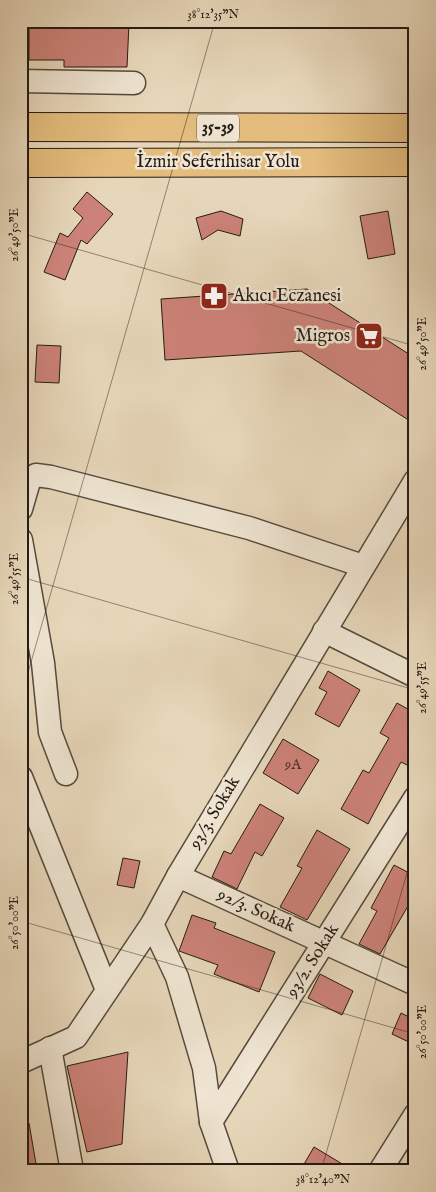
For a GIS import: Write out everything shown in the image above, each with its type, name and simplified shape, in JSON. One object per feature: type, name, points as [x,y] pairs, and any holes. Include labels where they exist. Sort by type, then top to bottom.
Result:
[{"type":"main road","name":"İzmir Seferihisar Yolu","points":[[21,127],[415,128]]},
{"type":"main road","name":"İzmir Seferihisar Yolu","points":[[21,163],[415,162]]},
{"type":"street","points":[[21,81],[134,83]]},
{"type":"street","points":[[21,508],[30,478],[36,475],[51,477],[249,528],[363,566]]},
{"type":"street","name":"93/3. Sokak","points":[[21,1062],[76,1037],[152,924],[178,876],[415,481]]},
{"type":"street","points":[[21,540],[43,663],[50,732],[66,774]]},
{"type":"street","points":[[324,631],[415,676]]},
{"type":"street","points":[[21,777],[107,990]]},
{"type":"street","name":"93/2. Sokak","points":[[211,1122],[415,798]]},
{"type":"street","name":"92/3. Sokak","points":[[178,876],[415,984]]},
{"type":"street","points":[[152,924],[177,977],[204,1068],[211,1122],[228,1171]]},
{"type":"street","points":[[50,1048],[72,1171]]},
{"type":"street","points":[[380,1171],[415,1115]]},
{"type":"building","points":[[108,22],[129,23],[127,67],[64,67],[64,60],[29,60],[29,25],[108,27]]},
{"type":"building","points":[[87,192],[113,214],[87,244],[81,240],[65,280],[44,272],[60,233],[68,237],[83,218],[73,209]]},
{"type":"building","points":[[221,211],[243,219],[240,236],[218,230],[202,240],[196,218]]},
{"type":"building","points":[[388,211],[395,254],[368,259],[360,216]]},
{"type":"building","points":[[307,289],[415,358],[415,413],[410,421],[301,351],[165,360],[161,299]]},
{"type":"building","points":[[37,345],[61,346],[59,383],[35,382]]},
{"type":"building","points":[[328,671],[360,690],[339,727],[315,714],[327,692],[319,688]]},
{"type":"building","points":[[397,703],[415,713],[415,751],[407,765],[401,762],[368,824],[341,809],[363,770],[369,773],[389,738],[380,733]]},
{"type":"building","points":[[283,739],[319,760],[298,794],[263,773]]},
{"type":"building","points":[[260,804],[284,818],[262,856],[255,852],[237,889],[212,877],[224,851],[231,854]]},
{"type":"building","points":[[317,830],[350,849],[307,920],[280,907],[302,868],[297,866]]},
{"type":"building","points":[[123,858],[140,861],[134,888],[117,885]]},
{"type":"building","points":[[394,865],[415,876],[415,894],[380,954],[359,944],[377,911],[371,908]]},
{"type":"building","points":[[192,915],[216,923],[214,928],[275,952],[259,992],[214,974],[218,965],[179,951]]},
{"type":"building","points":[[320,974],[353,991],[342,1015],[308,998]]},
{"type":"building","points":[[401,1013],[415,1020],[415,1045],[392,1034]]},
{"type":"building","points":[[128,1052],[122,1144],[87,1152],[67,1066]]},
{"type":"building","points":[[29,1123],[36,1164],[21,1166],[21,1124]]},
{"type":"building","points":[[314,1147],[354,1171],[300,1171]]},
{"type":"place","name":"Akıcı Eczanesi","points":[[214,296]]},
{"type":"place","name":"Migros","points":[[369,336]]}]
